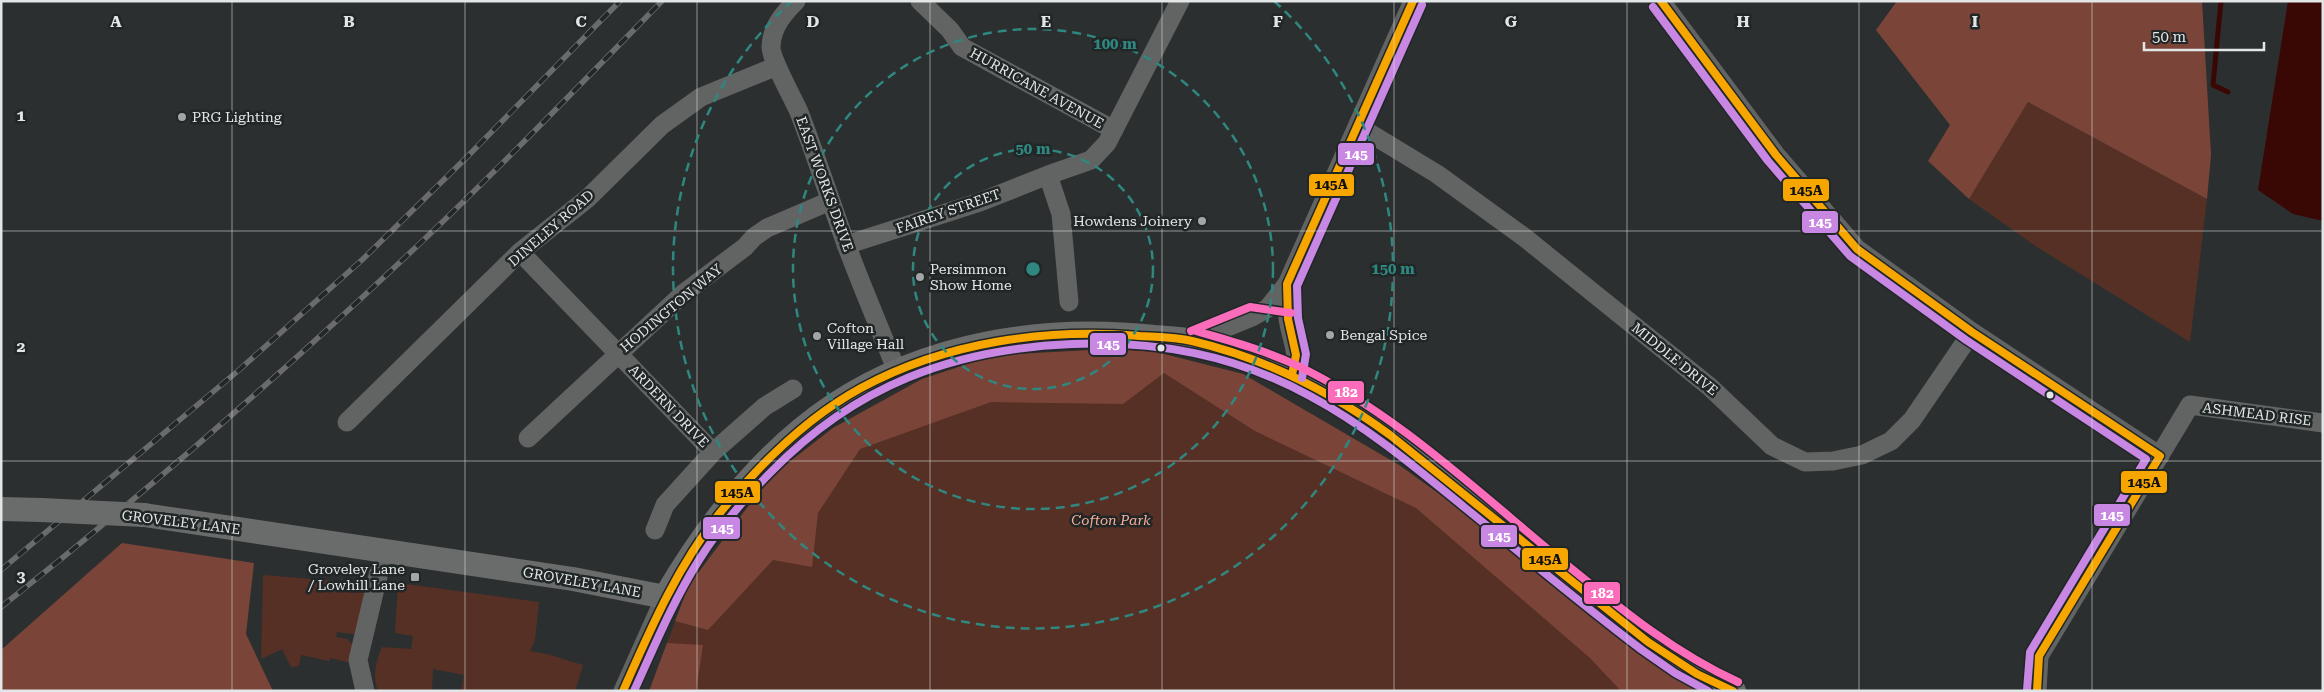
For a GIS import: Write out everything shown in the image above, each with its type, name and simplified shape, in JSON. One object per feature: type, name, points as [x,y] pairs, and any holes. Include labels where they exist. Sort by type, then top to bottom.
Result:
[{"type":"main road","points":[[665,597],[719,514],[771,458],[794,436],[830,408],[882,377],[938,355],[993,341],[1081,332],[1111,332],[1193,341],[1240,354],[1292,375],[1350,407],[1410,451],[1672,661],[1734,691]]},
{"type":"main road","name":"GROVELEY LANE","points":[[1,510],[144,515],[574,579],[665,597]]},
{"type":"street","name":"EAST WORKS DRIVE","points":[[796,1],[783,14],[775,28],[770,48],[799,112],[846,245],[897,371]]},
{"type":"street","name":"HURRICANE AVENUE","points":[[920,1],[950,30],[962,47],[1114,130]]},
{"type":"street","points":[[1193,341],[1252,317],[1268,308],[1287,284],[1414,1]]},
{"type":"street","points":[[1661,1],[1776,155],[1856,249],[1972,332],[2160,456],[2039,656],[2037,691]]},
{"type":"street","name":"FAIREY STREET","points":[[846,245],[980,202],[1091,160],[1107,143],[1179,2]]},
{"type":"street","name":"DINELEY ROAD","points":[[347,422],[520,252],[588,198],[662,125],[701,97],[777,66]]},
{"type":"street","name":"MIDDLE DRIVE","points":[[1358,126],[1437,174],[1524,237],[1710,387],[1772,446],[1805,462],[1833,461],[1862,455],[1891,441],[1912,420],[1972,332]]},
{"type":"street","points":[[1048,175],[1061,214],[1069,302]]},
{"type":"street","name":"HODINGTON WAY","points":[[528,438],[684,293],[767,228],[830,200]]},
{"type":"street","name":"ARDERN DRIVE","points":[[520,252],[713,452]]},
{"type":"street","points":[[1287,284],[1288,323],[1295,343],[1297,362],[1292,375]]},
{"type":"street","points":[[1252,317],[1288,323]]},
{"type":"street","name":"ARDERN DRIVE","points":[[655,530],[665,505],[713,452],[764,407],[792,389]]},
{"type":"street","name":"ASHMEAD RISE","points":[[2160,456],[2190,405],[2323,423]]},
{"type":"street","points":[[365,691],[358,660],[384,551]]},
{"type":"street","points":[[623,691],[665,597]]},
{"type":"green space","points":[[2028,102],[2207,199],[2190,342],[2037,247],[1969,199]]},
{"type":"green space","name":"Cofton Park","points":[[1111,349],[1156,352],[1243,374],[1399,465],[1709,691],[649,691],[689,585],[753,500],[779,470],[833,428],[922,379],[995,355]]},
{"type":"green space","points":[[263,575],[370,585],[360,632],[353,634],[337,632],[336,637],[347,639],[354,646],[351,663],[330,658],[329,661],[301,655],[299,666],[291,667],[282,649],[261,659]]},
{"type":"green space","points":[[398,583],[539,602],[535,640],[530,651],[583,665],[575,691],[461,691],[464,675],[433,669],[432,691],[378,691],[375,680],[376,669],[382,647],[411,649],[413,636],[395,633]]},
{"type":"shaded area","points":[[1897,1],[2202,1],[2211,155],[2207,199],[2028,102],[1969,199],[1928,161],[1950,125],[1876,30]]},
{"type":"shaded area","points":[[2288,1],[2323,1],[2323,221],[2293,214],[2258,190]]},
{"type":"shaded area","points":[[1111,349],[1156,352],[1243,374],[1399,465],[1714,691],[1621,691],[1590,658],[1416,508],[1255,431],[1164,373],[1123,404],[991,402],[860,449],[818,513],[812,567],[773,560],[708,630],[675,621],[689,585],[753,500],[779,470],[833,428],[922,379],[995,355]]},
{"type":"shaded area","points":[[122,543],[254,563],[246,634],[273,691],[1,691],[1,650]]},
{"type":"shaded area","points":[[667,643],[703,645],[696,691],[649,691]]},
{"type":"waterway","points":[[2221,1],[2213,85],[2228,92]]},
{"type":"railway","points":[[1,570],[239,370],[363,259],[467,157],[620,1]]},
{"type":"railway","points":[[1,607],[153,483],[349,309],[498,168],[662,1]]},
{"type":"transit line","name":"145A","points":[[1292,375],[1296,355],[1288,319],[1287,284],[1413,1]]},
{"type":"transit line","name":"145A","points":[[1661,1],[1776,155],[1857,249],[1972,332],[2160,456],[2039,656],[2037,691]]},
{"type":"transit line","name":"145","points":[[1302,378],[1306,354],[1298,318],[1297,286],[1422,5]]},
{"type":"transit line","name":"145","points":[[1653,7],[1768,161],[1850,256],[1966,340],[2146,459],[2030,652],[2027,690]]},
{"type":"transit line","name":"182","points":[[1191,331],[1250,307],[1291,313]]},
{"type":"transit line","name":"182","points":[[1196,331],[1247,346],[1296,365],[1369,407],[1437,457],[1628,614],[1692,658],[1738,682]]},
{"type":"transit line","name":"145A","points":[[623,691],[665,600],[704,534],[750,478],[802,428],[861,388],[893,372],[927,359],[997,342],[1068,334],[1166,337],[1192,341],[1245,357],[1320,390],[1390,435],[1648,642],[1697,674],[1733,691]]},
{"type":"transit line","name":"145","points":[[634,691],[664,624],[699,560],[723,525],[742,503],[803,442],[837,416],[872,395],[908,378],[946,364],[986,354],[1028,347],[1072,344],[1135,345],[1194,353],[1224,360],[1252,370],[1310,396],[1351,420],[1409,462],[1642,650],[1675,673],[1708,691]]},
{"type":"place","name":"PRG Lighting","points":[[182,117]]},
{"type":"place","name":"Howdens Joinery","points":[[1202,221]]},
{"type":"place","name":"Persimmon Show Home","points":[[920,277]]},
{"type":"place","name":"Bengal Spice","points":[[1330,335]]},
{"type":"place","name":"Cofton Village Hall","points":[[817,336]]},
{"type":"place","name":"Groveley Lane / Lowhill Lane","points":[[415,577]]}]
